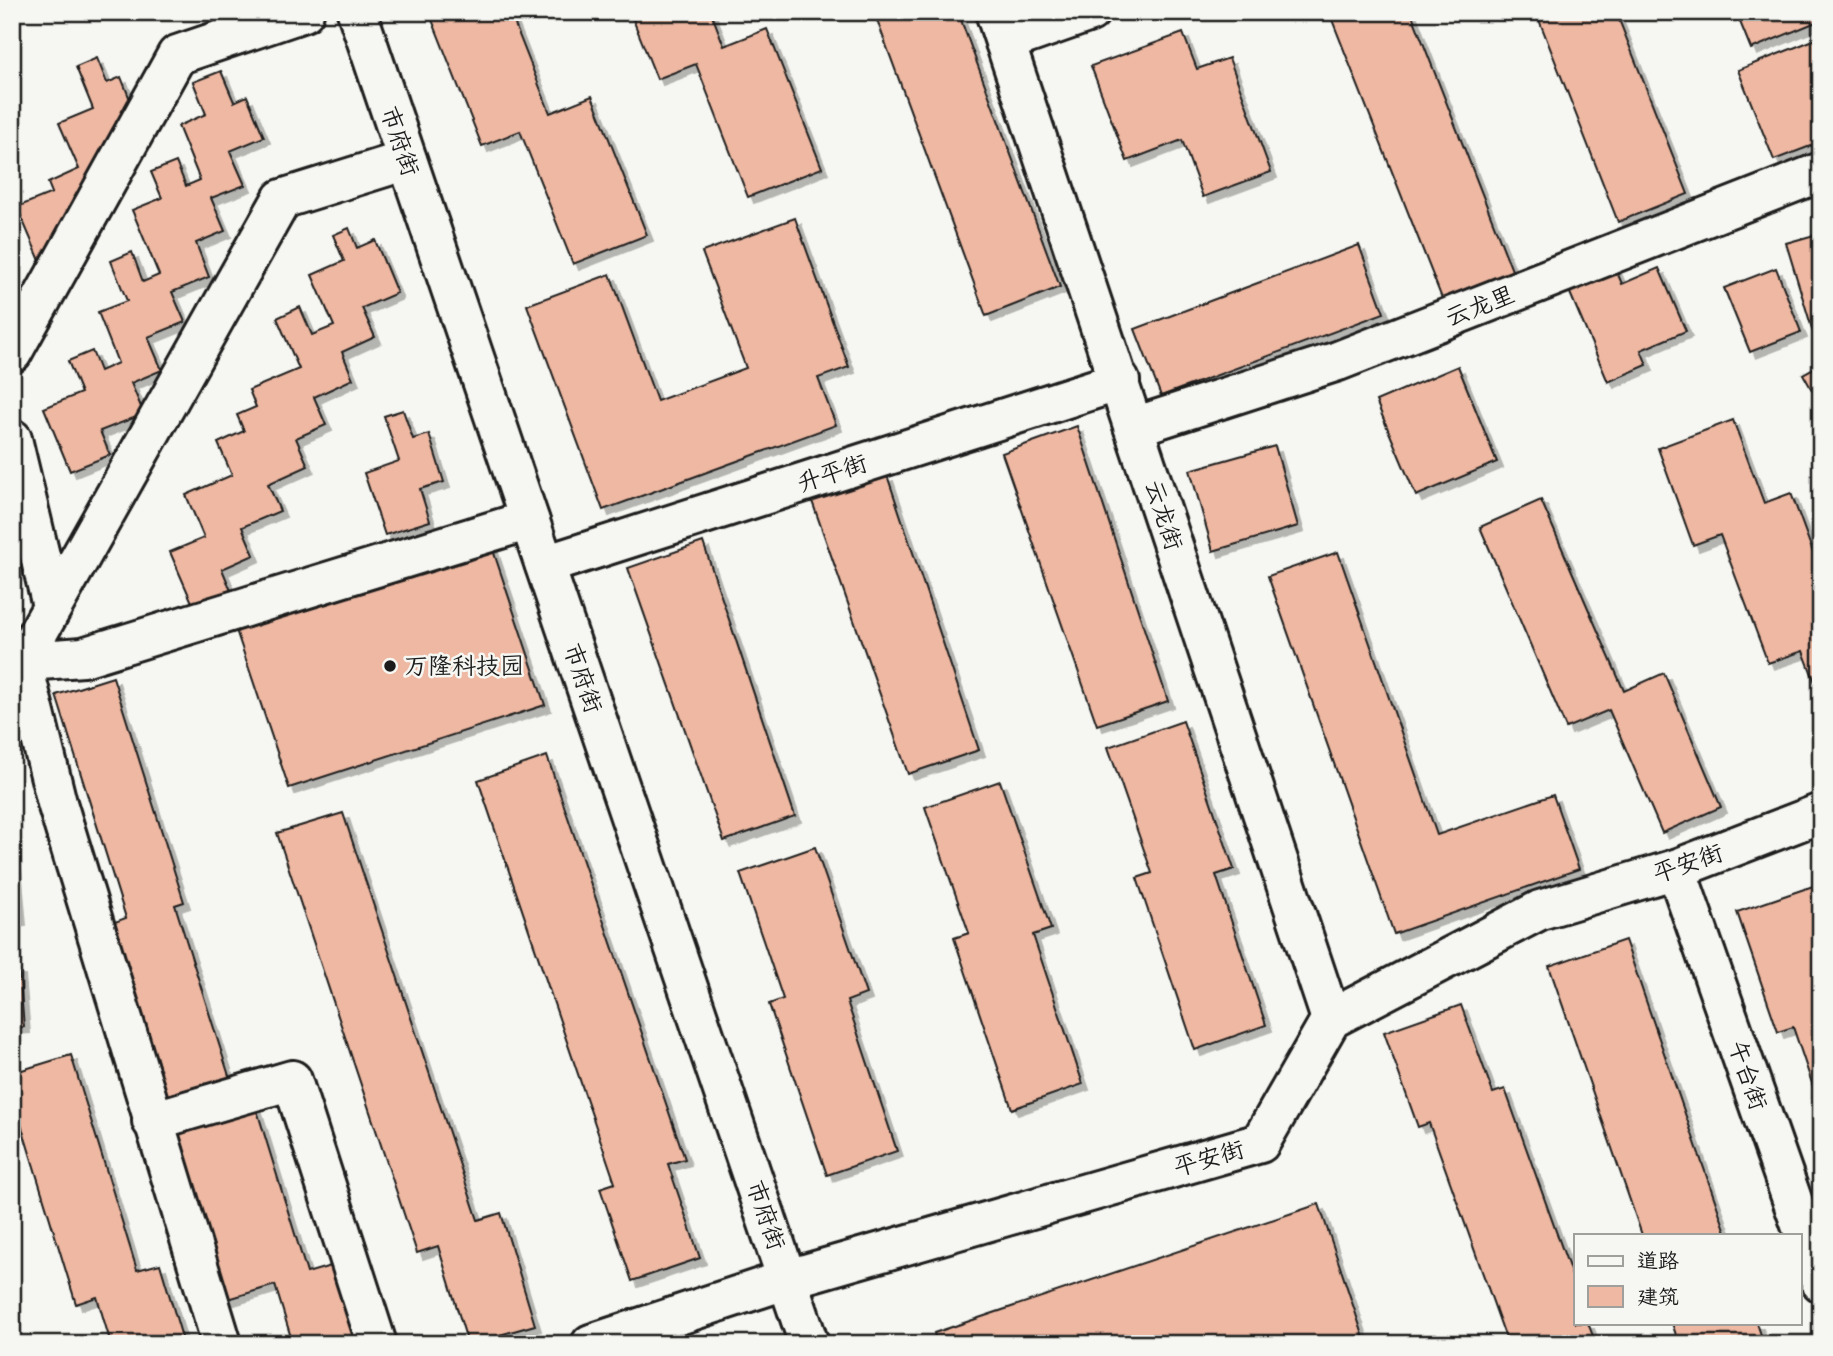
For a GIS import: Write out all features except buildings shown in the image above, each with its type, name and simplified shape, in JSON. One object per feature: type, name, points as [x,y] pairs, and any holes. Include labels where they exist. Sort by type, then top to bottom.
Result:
[{"type":"street","points":[[12,353],[177,55],[304,12]]},
{"type":"street","name":"市府街","points":[[356,12],[809,1344]]},
{"type":"street","points":[[1000,27],[1090,12]]},
{"type":"street","name":"云龙街","points":[[1000,27],[1331,1019]]},
{"type":"street","points":[[222,1344],[152,1121],[17,661],[52,606],[282,200],[407,160]]},
{"type":"street","name":"云龙里","points":[[1134,427],[1338,361],[1821,172]]},
{"type":"street","name":"升平街","points":[[545,565],[1120,381]]},
{"type":"street","points":[[12,439],[52,606]]},
{"type":"street","points":[[17,661],[83,657],[529,520]]},
{"type":"street","name":"平安街","points":[[591,1344],[788,1279],[1260,1143],[1331,1019],[1540,910],[1676,869],[1821,814]]},
{"type":"street","name":"午台街","points":[[1676,869],[1821,1282]]},
{"type":"street","points":[[152,1121],[292,1080],[377,1344]]},
{"type":"place","name":"万隆科技园","points":[[390,666]]}]
